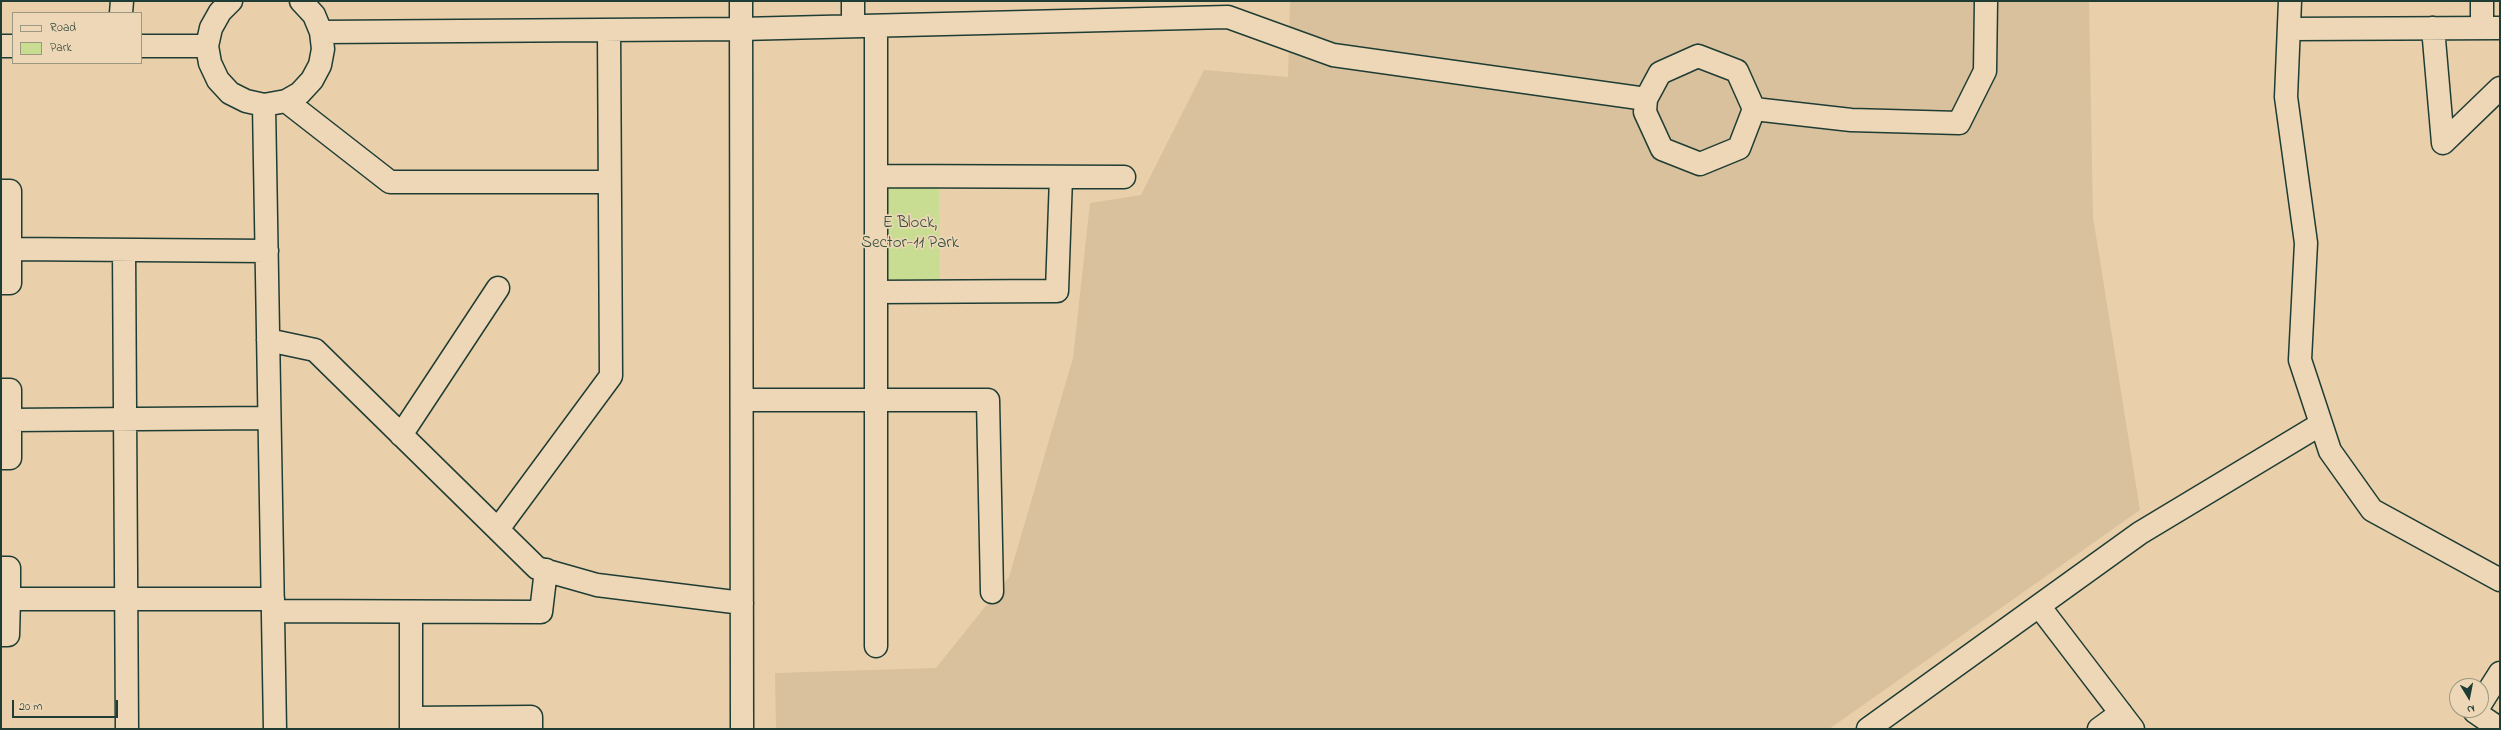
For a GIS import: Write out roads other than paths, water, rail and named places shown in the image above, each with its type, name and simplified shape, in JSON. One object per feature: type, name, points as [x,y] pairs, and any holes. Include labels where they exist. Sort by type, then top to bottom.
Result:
[{"type":"street","points":[[121,12],[122,1]]},
{"type":"street","points":[[231,1],[220,12],[211,28],[207,46],[210,63],[218,80],[236,95],[246,101],[264,104],[286,101],[300,93],[312,80],[320,65],[323,49],[322,32],[314,16],[301,1]]},
{"type":"street","points":[[741,1],[742,729]]},
{"type":"street","points":[[853,1],[853,26]]},
{"type":"street","points":[[1754,109],[1851,120],[1959,123],[1985,71],[1986,1]]},
{"type":"street","points":[[2290,1],[2286,97],[2306,243],[2300,360],[2330,451],[2372,510],[2500,580]]},
{"type":"street","points":[[2289,29],[2491,28],[2482,1]]},
{"type":"street","points":[[322,32],[741,29],[876,26],[1228,9],[1333,55],[1646,99]]},
{"type":"street","points":[[876,26],[876,646]]},
{"type":"street","points":[[2433,28],[2443,143],[2500,88]]},
{"type":"street","points":[[498,529],[611,376],[609,30]]},
{"type":"street","points":[[1,46],[12,46]]},
{"type":"street","points":[[142,46],[207,46]]},
{"type":"street","points":[[1698,56],[1737,71],[1754,109],[1739,148],[1700,164],[1662,149],[1645,112],[1646,99],[1660,72],[1698,56]]},
{"type":"street","points":[[286,101],[390,182],[609,182]]},
{"type":"street","points":[[264,104],[275,729]]},
{"type":"street","points":[[876,176],[1124,177]]},
{"type":"street","points":[[876,292],[1057,291],[1061,177]]},
{"type":"street","points":[[1,191],[10,191],[10,283],[1,283]]},
{"type":"street","points":[[10,249],[267,251]]},
{"type":"street","points":[[124,250],[127,729]]},
{"type":"street","points":[[401,435],[498,288]]},
{"type":"street","points":[[268,340],[315,350],[537,568],[597,585],[742,604]]},
{"type":"street","points":[[1,390],[10,390],[10,458],[1,458]]},
{"type":"street","points":[[742,400],[988,400],[992,592]]},
{"type":"street","points":[[10,420],[269,418]]},
{"type":"street","points":[[1868,729],[2140,533],[2321,424]]},
{"type":"street","points":[[1,568],[9,568],[8,635],[1,635]]},
{"type":"street","points":[[9,599],[126,599],[411,612],[541,612],[546,570]]},
{"type":"street","points":[[2039,606],[2127,721],[2099,729]]},
{"type":"street","points":[[411,612],[411,724],[531,717],[531,729]]},
{"type":"street","points":[[2489,690],[2500,672]]},
{"type":"street","points":[[2484,718],[2500,729]]},
{"type":"park label","name":"E Block, Sector-11 Park","points":[[910,234]]}]
